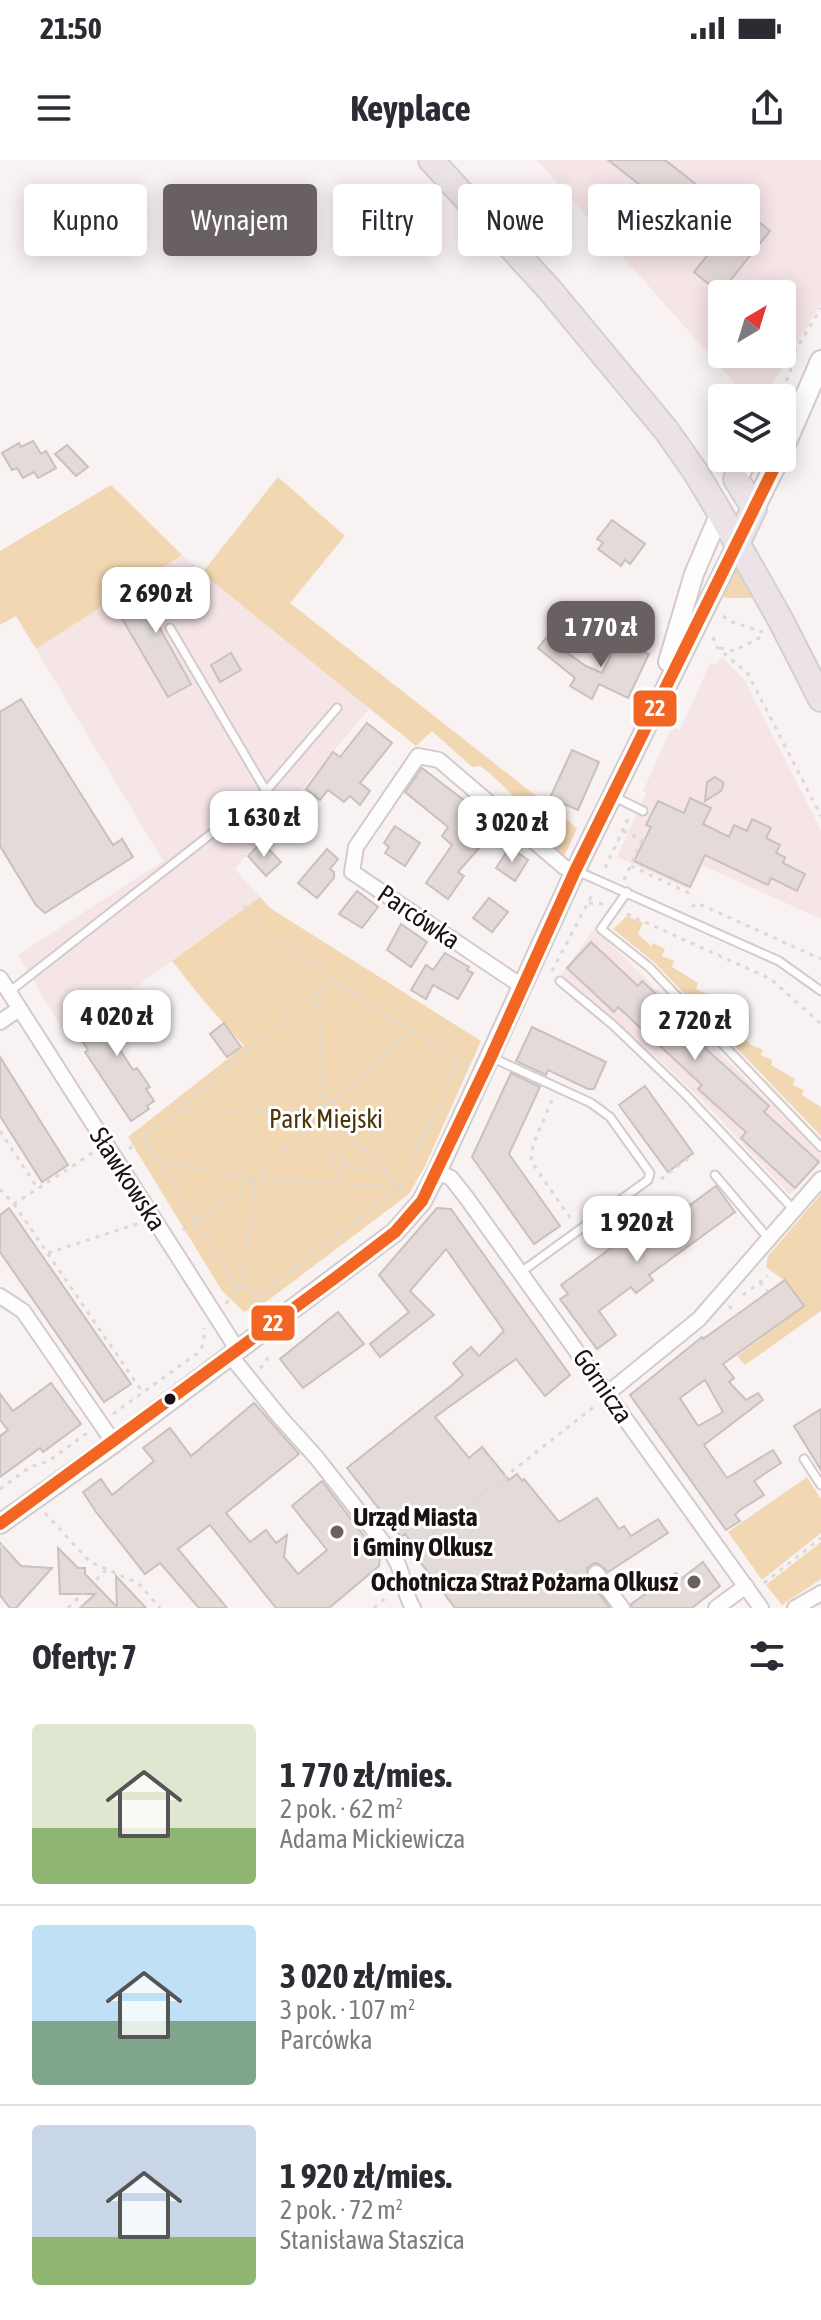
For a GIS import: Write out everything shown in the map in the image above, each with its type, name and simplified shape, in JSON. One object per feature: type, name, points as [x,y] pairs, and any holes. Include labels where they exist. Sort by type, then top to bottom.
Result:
[{"type":"main road","points":[[431,160],[549,289],[644,402],[695,471],[821,699]]},
{"type":"main road","points":[[796,391],[821,360]]},
{"type":"main road","points":[[796,418],[821,360]]},
{"type":"main road","points":[[720,513],[740,472]]},
{"type":"main road","points":[[743,472],[754,508]]},
{"type":"main road","points":[[737,544],[772,472]]},
{"type":"street","points":[[658,699],[694,574],[720,513]]},
{"type":"street","points":[[0,1524],[114,1443],[395,1232],[422,1201],[611,795],[737,544]]},
{"type":"street","name":"Parcówka","points":[[523,987],[352,872],[356,847],[418,756],[439,760],[564,867],[575,871]]},
{"type":"street","name":"Sławkowska","points":[[0,978],[234,1352],[279,1416],[316,1457],[397,1561],[413,1608]]},
{"type":"street","points":[[0,1022],[19,1009]]},
{"type":"street","name":"Górnicza","points":[[437,1172],[451,1178],[521,1272],[603,1398],[753,1586],[761,1608]]},
{"type":"street","points":[[603,1398],[699,1319],[821,1179]]},
{"type":"street","points":[[0,1296],[23,1311],[114,1443]]},
{"type":"street","points":[[596,1573],[622,1608]]},
{"type":"street","points":[[716,1608],[753,1586]]},
{"type":"street","points":[[795,1608],[821,1593]]},
{"type":"lane","points":[[170,628],[266,791]]},
{"type":"lane","points":[[9,992],[266,791],[337,708]]},
{"type":"lane","points":[[611,795],[643,811]]},
{"type":"lane","points":[[575,871],[779,961],[821,991]]},
{"type":"lane","points":[[627,892],[601,929],[649,967],[821,1147]]},
{"type":"lane","points":[[560,981],[613,1025],[675,1084],[794,1210]]},
{"type":"lane","points":[[491,1057],[591,1103],[610,1117],[650,1173],[648,1180],[521,1272]]},
{"type":"lane","points":[[715,1175],[769,1240]]},
{"type":"lane","points":[[804,1459],[821,1485]]},
{"type":"path","points":[[784,384],[790,374],[793,354],[821,308]]},
{"type":"path","points":[[717,647],[734,651],[767,634],[729,621],[724,616],[719,619]]},
{"type":"path","points":[[716,629],[712,639],[748,674],[821,816]]},
{"type":"path","points":[[545,983],[589,903],[634,806]]},
{"type":"path","points":[[604,871],[624,881],[644,840],[623,831]]},
{"type":"path","points":[[632,864],[689,893]]},
{"type":"path","points":[[589,903],[605,904],[771,979],[821,1024]]},
{"type":"path","points":[[688,908],[697,903],[821,959]]},
{"type":"path","points":[[244,906],[264,931],[333,981],[467,1067]]},
{"type":"path","points":[[129,1149],[333,981]]},
{"type":"path","points":[[319,993],[324,1111],[411,1196]]},
{"type":"path","points":[[183,1230],[255,1179],[410,1031]]},
{"type":"path","points":[[256,1297],[400,1187],[459,1062]]},
{"type":"path","points":[[556,1092],[533,1145],[531,1161],[576,1226]]},
{"type":"path","points":[[176,1110],[324,1111]]},
{"type":"path","points":[[0,1131],[38,1189]]},
{"type":"path","points":[[143,1138],[237,1287],[252,1289],[263,1307]]},
{"type":"path","points":[[14,1204],[94,1152]]},
{"type":"path","points":[[154,1156],[255,1179],[400,1187]]},
{"type":"path","points":[[345,1166],[344,1160],[338,1156],[333,1157],[329,1164],[331,1170],[336,1172],[345,1166],[385,1173]]},
{"type":"path","points":[[243,1288],[255,1179]]},
{"type":"path","points":[[0,1189],[14,1204],[120,1364],[143,1393]]},
{"type":"path","points":[[48,1253],[140,1223]]},
{"type":"path","points":[[25,1230],[30,1227]]},
{"type":"path","points":[[48,1264],[53,1260]]},
{"type":"path","points":[[760,1282],[768,1292]]},
{"type":"path","points":[[226,1304],[237,1287]]},
{"type":"path","points":[[729,1306],[737,1315]]},
{"type":"path","points":[[0,1489],[30,1467],[49,1461],[199,1352],[204,1343],[204,1327]]},
{"type":"path","points":[[397,1561],[603,1398]]},
{"type":"path","points":[[46,1514],[90,1562],[138,1583],[160,1608]]},
{"type":"path","points":[[753,1586],[821,1538]]},
{"type":"path","points":[[68,1608],[106,1570]]},
{"type":"shaded area","points":[[537,160],[821,160],[821,304],[796,345],[796,280],[708,280],[708,353],[622,256],[760,256],[760,184],[588,184],[588,218],[572,200],[572,184],[558,184]]},
{"type":"shaded area","points":[[721,368],[782,368],[772,384],[735,384]]},
{"type":"shaded area","points":[[182,555],[370,708],[235,869],[260,897],[67,1037],[18,955],[163,861],[36,649]]},
{"type":"shaded area","points":[[722,657],[744,679],[821,830],[821,919],[702,865],[690,890],[617,857],[670,731],[673,727],[680,730],[710,663],[716,664]]},
{"type":"shaded area","points":[[595,928],[821,1154],[821,1161],[790,1195],[703,1101],[638,1040],[561,975]]},
{"type":"green space","points":[[278,477],[345,536],[290,603],[577,828],[564,857],[523,820],[524,805],[480,766],[472,767],[432,731],[416,746],[202,573]]},
{"type":"green space","points":[[111,485],[182,555],[36,649],[16,616],[0,625],[0,551]]},
{"type":"green space","points":[[735,565],[753,598],[725,598],[722,593]]},
{"type":"green space","name":"Park Miejski","points":[[260,897],[270,908],[481,1041],[425,1166],[409,1194],[266,1302],[244,1312],[222,1291],[128,1137],[244,1046],[172,961]]},
{"type":"green space","points":[[627,916],[643,923],[638,934],[651,946],[653,943],[665,949],[662,956],[674,961],[672,967],[698,983],[696,989],[709,995],[707,1002],[730,1016],[728,1022],[740,1027],[738,1032],[751,1045],[763,1050],[761,1055],[772,1060],[771,1065],[795,1079],[793,1085],[804,1090],[802,1095],[821,1107],[821,1136],[655,963],[613,929]]},
{"type":"green space","points":[[821,1194],[821,1311],[745,1365],[737,1356],[803,1307],[784,1280],[766,1267],[768,1256]]},
{"type":"green space","points":[[807,1477],[821,1499],[821,1533],[762,1580],[728,1532]]},
{"type":"green space","points":[[821,1542],[821,1579],[782,1605],[766,1585]]},
{"type":"building","points":[[608,160],[665,160],[696,184],[639,184]]},
{"type":"building","points":[[760,223],[770,231],[760,243]]},
{"type":"building","points":[[707,256],[750,256],[730,280],[708,280],[708,283],[694,272]]},
{"type":"building","points":[[33,441],[41,454],[46,451],[56,468],[38,478],[34,472],[23,478],[17,468],[12,470],[2,453],[19,443],[21,447]]},
{"type":"building","points":[[67,445],[88,467],[76,476],[55,454]]},
{"type":"building","points":[[612,520],[645,544],[630,564],[625,560],[621,566],[598,549],[603,543],[597,539]]},
{"type":"building","points":[[172,579],[184,601],[154,618],[191,684],[168,697],[117,610]]},
{"type":"building","points":[[546,638],[586,666],[602,673],[618,640],[649,654],[628,698],[599,684],[592,699],[570,686],[575,678],[538,648]]},
{"type":"building","points":[[231,653],[241,670],[220,682],[211,665]]},
{"type":"building","points":[[21,699],[113,845],[122,839],[133,857],[45,913],[36,905],[0,846],[0,712]]},
{"type":"building","points":[[367,723],[392,743],[360,783],[370,791],[360,805],[350,796],[344,802],[328,790],[320,800],[306,789],[333,752],[340,757]]},
{"type":"building","points":[[572,750],[599,762],[578,810],[550,798]]},
{"type":"building","points":[[422,768],[478,811],[474,815],[493,832],[458,872],[464,876],[448,899],[426,883],[452,845],[442,836],[448,827],[405,792]]},
{"type":"building","points":[[715,777],[723,782],[721,791],[705,801],[707,782]]},
{"type":"building","points":[[690,798],[711,808],[703,824],[729,837],[734,825],[747,831],[752,819],[771,828],[766,838],[780,845],[776,853],[785,857],[783,863],[805,874],[797,891],[771,878],[768,885],[705,855],[690,887],[634,861],[651,827],[646,825],[658,801],[684,813]]},
{"type":"building","points":[[395,826],[420,843],[405,866],[385,853],[389,847],[384,843]]},
{"type":"building","points":[[262,842],[281,862],[266,876],[248,856]]},
{"type":"building","points":[[510,847],[528,860],[515,881],[496,868]]},
{"type":"building","points":[[327,849],[338,859],[330,869],[334,872],[334,878],[317,898],[298,883]]},
{"type":"building","points":[[357,891],[378,907],[362,928],[339,914]]},
{"type":"building","points":[[489,898],[508,912],[492,932],[473,918]]},
{"type":"building","points":[[401,924],[427,942],[411,967],[387,950]]},
{"type":"building","points":[[591,942],[638,986],[642,981],[709,1043],[705,1048],[769,1106],[764,1112],[819,1162],[795,1188],[741,1138],[746,1132],[698,1089],[702,1085],[618,1007],[614,1012],[567,968]]},
{"type":"building","points":[[445,953],[469,967],[467,970],[473,973],[458,999],[433,985],[426,999],[411,990],[426,965],[433,970]]},
{"type":"building","points":[[133,993],[143,1009],[112,1029],[118,1039],[115,1042],[133,1070],[137,1068],[150,1087],[146,1089],[154,1101],[147,1106],[149,1109],[131,1121],[85,1052],[88,1050],[76,1032]]},
{"type":"building","points":[[224,1023],[241,1047],[227,1057],[210,1034]]},
{"type":"building","points":[[532,1027],[606,1062],[594,1089],[548,1070],[546,1075],[516,1061]]},
{"type":"building","points":[[0,1057],[68,1165],[42,1182],[0,1116]]},
{"type":"building","points":[[511,1073],[540,1087],[509,1154],[560,1226],[534,1244],[472,1157]]},
{"type":"building","points":[[645,1086],[693,1153],[668,1172],[619,1105]]},
{"type":"building","points":[[716,1186],[735,1212],[649,1275],[653,1280],[636,1293],[631,1287],[599,1311],[616,1335],[597,1349],[560,1299],[568,1294],[561,1285],[630,1234],[637,1244]]},
{"type":"building","points":[[9,1208],[131,1384],[104,1402],[0,1252],[0,1215]]},
{"type":"building","points":[[437,1208],[451,1209],[570,1375],[545,1396],[516,1359],[435,1417],[469,1458],[482,1447],[509,1480],[517,1474],[522,1481],[524,1479],[559,1522],[597,1498],[619,1529],[624,1526],[631,1536],[658,1519],[668,1533],[608,1572],[594,1563],[587,1568],[588,1579],[610,1608],[455,1608],[418,1559],[422,1555],[405,1534],[401,1537],[347,1468],[463,1375],[453,1363],[471,1347],[479,1356],[504,1331],[446,1249],[410,1291],[434,1315],[380,1357],[370,1344],[409,1312],[379,1275]]},
{"type":"building","points":[[785,1280],[804,1306],[723,1364],[734,1378],[729,1382],[746,1400],[758,1393],[763,1400],[704,1445],[727,1478],[773,1450],[781,1463],[754,1481],[764,1495],[740,1510],[735,1515],[740,1521],[726,1530],[630,1395]],"holes":[[[705,1380],[723,1412],[698,1426],[680,1398]]]},
{"type":"building","points":[[338,1312],[364,1344],[303,1388],[280,1359]]},
{"type":"building","points":[[51,1383],[81,1424],[43,1452],[40,1448],[0,1477],[0,1436],[8,1430],[0,1420],[0,1394],[13,1411]]},
{"type":"building","points":[[254,1403],[299,1454],[226,1513],[250,1542],[266,1530],[276,1543],[287,1535],[284,1557],[298,1574],[327,1550],[292,1506],[322,1481],[380,1557],[379,1566],[329,1608],[276,1608],[210,1525],[178,1549],[227,1608],[199,1608],[160,1563],[145,1574],[83,1492],[101,1479],[112,1495],[154,1461],[143,1448],[170,1428],[191,1456]]},
{"type":"building","points":[[821,1409],[821,1470],[794,1426]]},
{"type":"building","points":[[0,1543],[21,1566],[52,1568],[16,1608],[10,1608],[0,1595]]},
{"type":"building","points":[[58,1548],[78,1568],[85,1568],[85,1574],[117,1607],[116,1576],[146,1608],[80,1608],[95,1594],[60,1594]]},
{"type":"building","points":[[703,1562],[720,1586],[692,1608],[632,1608],[631,1604],[676,1573],[681,1579]]},
{"type":"transit line","name":"22","points":[[0,1524],[335,1278],[395,1232],[422,1201],[575,871],[772,472]]},
{"type":"place","name":"Urząd Miasta i Gminy Olkusz","points":[[337,1532]]},
{"type":"place","name":"Ochotnicza Straż Pożarna Olkusz","points":[[694,1582]]}]
